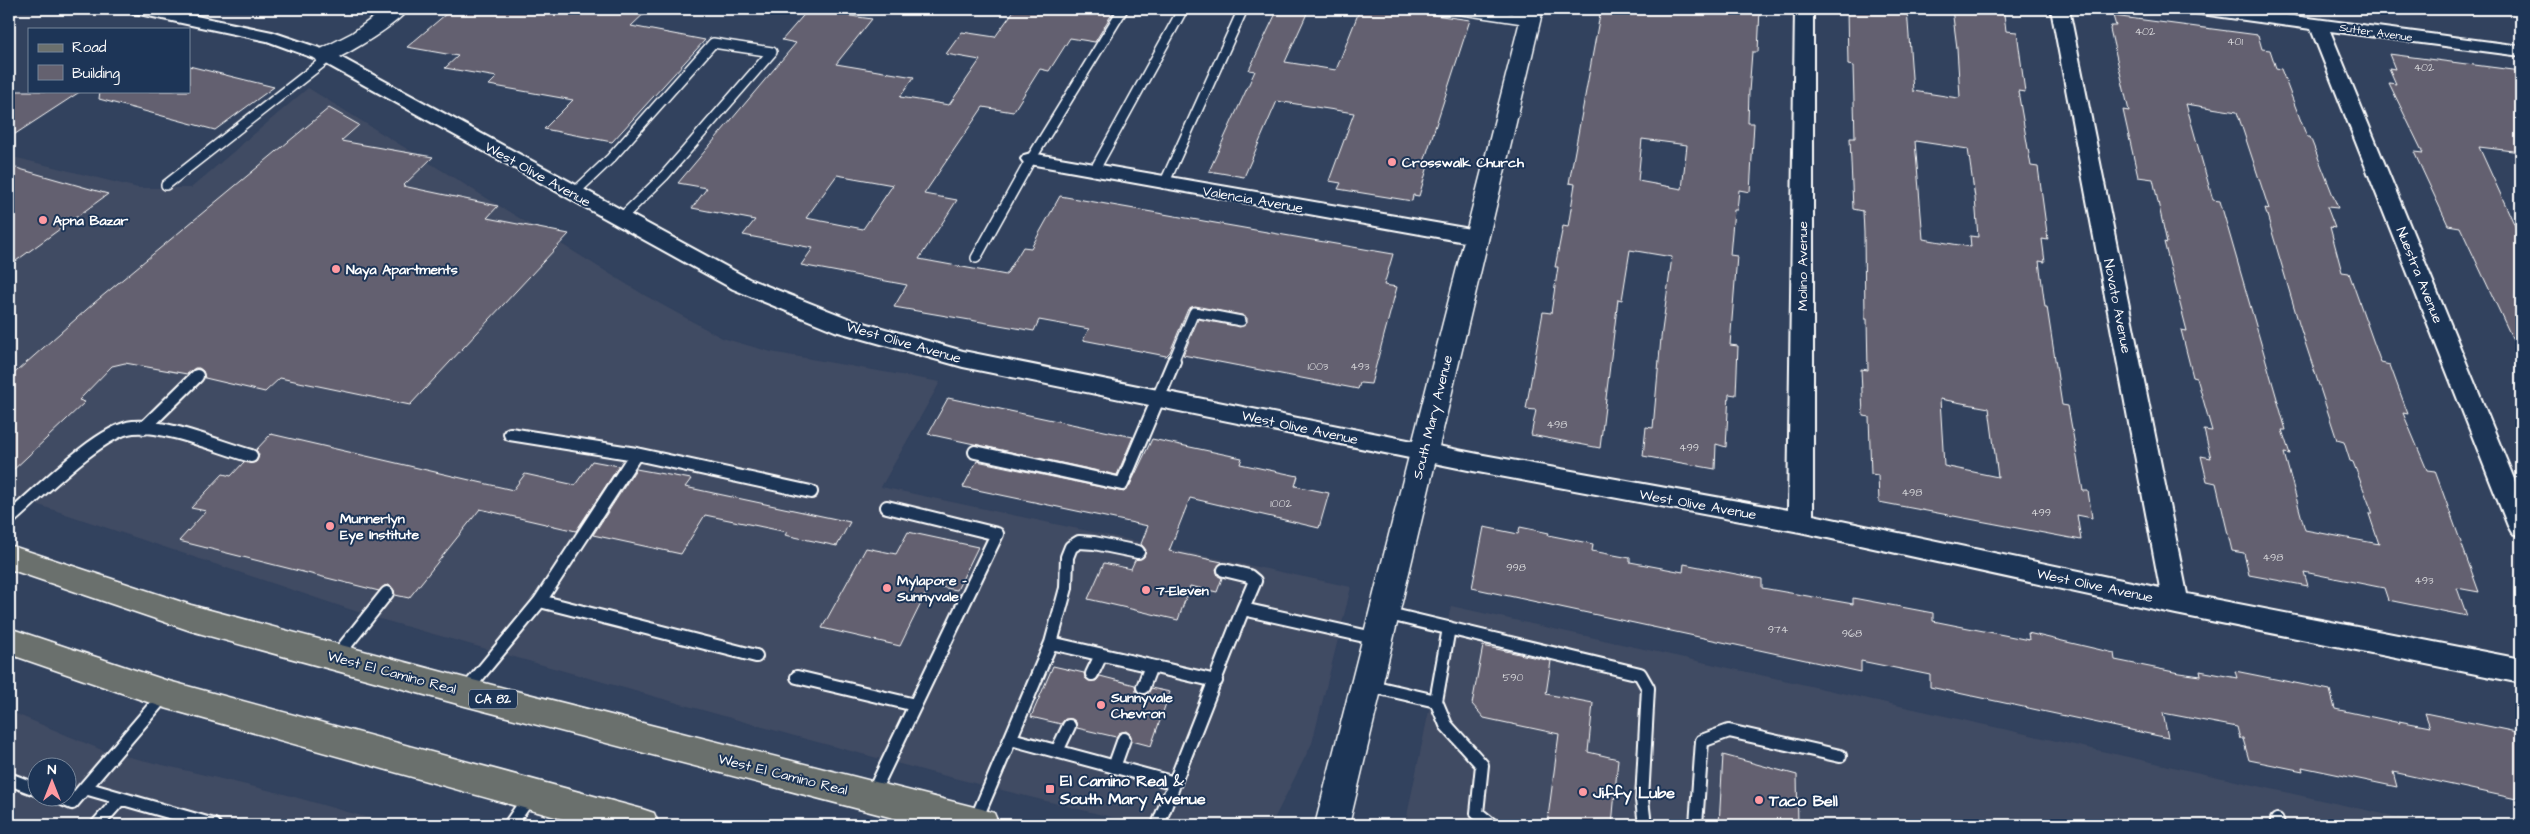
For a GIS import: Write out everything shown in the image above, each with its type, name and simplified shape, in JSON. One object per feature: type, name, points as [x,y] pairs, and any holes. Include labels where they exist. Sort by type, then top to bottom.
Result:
[{"type":"main road","points":[[327,57],[398,9]]},
{"type":"main road","name":"South Mary Avenue","points":[[1332,825],[1476,237],[1527,12]]},
{"type":"main road","name":"West El Camino Real","points":[[9,557],[191,618],[465,692],[978,824]]},
{"type":"main road","points":[[9,641],[165,694],[531,795],[595,820],[642,825]]},
{"type":"street","name":"West Olive Avenue","points":[[139,9],[272,37],[327,57],[741,284],[843,325],[963,359],[1159,397],[1423,452],[1800,522],[2176,603],[2521,671]]},
{"type":"street","name":"Molino Avenue","points":[[1800,522],[1804,9]]},
{"type":"street","name":"Novato Avenue","points":[[2060,9],[2176,603]]},
{"type":"street","name":"Sutter Avenue","points":[[2201,9],[2521,52]]},
{"type":"street","name":"Nuestra Avenue","points":[[2318,24],[2521,526]]},
{"type":"street","name":"Valencia Avenue","points":[[1031,159],[1164,184],[1476,237]]},
{"type":"lane","points":[[976,258],[1031,159],[1123,9]]},
{"type":"lane","points":[[1094,171],[1183,9]]},
{"type":"lane","points":[[1164,184],[1242,9]]},
{"type":"lane","points":[[1456,9],[1527,12]]},
{"type":"lane","points":[[574,193],[611,158],[713,43],[772,52],[664,176],[620,219]]},
{"type":"lane","points":[[166,185],[327,57]]},
{"type":"lane","points":[[975,452],[1122,484],[1194,312],[1241,321]]},
{"type":"lane","points":[[144,428],[197,376]]},
{"type":"lane","points":[[9,519],[100,441],[115,432],[134,427],[251,456]]},
{"type":"lane","points":[[510,434],[636,454],[811,492]]},
{"type":"lane","points":[[465,692],[540,601],[636,454]]},
{"type":"lane","points":[[872,797],[997,534],[887,507]]},
{"type":"lane","points":[[978,824],[1050,643],[1066,588],[1068,572],[1066,557],[1070,547],[1079,542],[1094,543],[1138,552]]},
{"type":"lane","points":[[1158,825],[1255,581],[1248,576],[1224,570]]},
{"type":"lane","points":[[336,656],[387,593]]},
{"type":"lane","points":[[540,601],[756,656]]},
{"type":"lane","points":[[1243,609],[1381,626],[1449,628],[1640,674],[1648,688],[1642,800],[1645,825]]},
{"type":"lane","points":[[1449,628],[1436,701],[1446,725],[1482,765],[1477,813],[1492,825]]},
{"type":"lane","points":[[1050,643],[1216,681]]},
{"type":"lane","points":[[1092,674],[1101,655]]},
{"type":"lane","points":[[1143,686],[1151,666]]},
{"type":"lane","points":[[797,677],[915,705]]},
{"type":"lane","points":[[1367,685],[1436,701]]},
{"type":"lane","points":[[78,796],[165,694]]},
{"type":"lane","points":[[1057,751],[1069,726]]},
{"type":"lane","points":[[1696,825],[1702,741],[1729,731],[1840,756]]},
{"type":"lane","points":[[1011,739],[1175,783]]},
{"type":"lane","points":[[1114,767],[1124,739]]},
{"type":"lane","points":[[9,779],[28,786]]},
{"type":"lane","points":[[85,788],[214,825]]},
{"type":"lane","points":[[510,825],[531,795]]},
{"type":"lane","points":[[97,825],[120,799]]},
{"type":"shaded area","points":[[308,88],[644,295],[722,338],[771,352],[940,382],[881,487],[1351,587],[1312,743],[1271,825],[1143,825],[930,772],[791,735],[373,617],[9,495],[9,156],[138,188],[191,188]]},
{"type":"shaded area","points":[[1451,606],[2433,825],[1405,825]]},
{"type":"shaded area","points":[[9,711],[104,751],[284,794],[393,825],[9,825]]},
{"type":"building","points":[[452,9],[649,9],[631,26],[705,40],[612,142],[544,129],[573,100],[489,85],[497,77],[445,68],[458,56],[407,47]]},
{"type":"building","points":[[1015,9],[1115,9],[1095,42],[1070,38],[1049,71],[1040,69],[1013,112],[983,107],[924,194],[957,200],[919,259],[1006,275],[1023,247],[1031,248],[1060,196],[1393,254],[1384,285],[1397,287],[1371,384],[1360,383],[1358,389],[1183,355],[1198,319],[1240,327],[1247,323],[1247,318],[1242,315],[1195,306],[1188,309],[1170,352],[1166,356],[1083,340],[1089,329],[1039,320],[1034,331],[894,307],[907,285],[801,265],[813,248],[743,235],[755,220],[692,208],[707,188],[678,183],[796,43],[782,40],[808,10],[872,19],[836,64],[914,77],[900,97],[949,105],[980,60],[946,54],[962,32],[995,37]],"holes":[[[837,175],[893,185],[863,229],[806,218]]]},
{"type":"building","points":[[1278,9],[1309,9],[1285,62],[1336,70],[1360,9],[1414,9],[1413,12],[1470,20],[1423,165],[1428,166],[1419,196],[1413,195],[1412,201],[1338,189],[1341,183],[1329,181],[1354,113],[1277,101],[1244,177],[1209,171],[1255,71],[1249,70]]},
{"type":"building","points":[[1601,9],[1760,9],[1758,52],[1752,52],[1749,92],[1748,123],[1754,123],[1750,192],[1739,190],[1737,210],[1734,210],[1730,255],[1737,256],[1730,345],[1738,346],[1736,395],[1729,394],[1726,447],[1716,444],[1715,469],[1643,456],[1646,427],[1653,428],[1661,338],[1672,257],[1630,250],[1622,300],[1618,299],[1600,448],[1531,435],[1536,410],[1526,409],[1543,312],[1551,313],[1558,267],[1555,267],[1563,226],[1568,227],[1575,184],[1569,183]],"holes":[[[1642,139],[1687,145],[1682,189],[1638,181]]]},
{"type":"building","points":[[1847,9],[1907,9],[1913,91],[1958,98],[1960,97],[1957,48],[1952,9],[1997,9],[1997,13],[2004,14],[2006,31],[2017,32],[2025,92],[2018,91],[2031,166],[2038,167],[2048,240],[2042,239],[2045,262],[2039,261],[2045,307],[2047,307],[2062,405],[2068,406],[2083,491],[2088,491],[2092,518],[2077,515],[2081,540],[1879,502],[1878,475],[1871,474],[1869,417],[1863,416],[1861,369],[1868,370],[1867,319],[1865,319],[1864,233],[1863,211],[1853,209],[1850,138],[1855,138],[1853,66],[1848,65]],"holes":[[[1915,141],[1968,149],[1978,237],[1970,236],[1971,247],[1923,239]],[[1940,399],[1989,408],[1998,477],[1944,466]]]},
{"type":"building","points":[[2113,16],[2258,35],[2262,49],[2270,50],[2276,68],[2281,69],[2307,137],[2310,137],[2338,208],[2327,207],[2335,228],[2330,227],[2342,272],[2349,273],[2381,363],[2390,365],[2408,414],[2403,413],[2427,470],[2435,471],[2479,592],[2457,588],[2467,616],[2388,600],[2384,588],[2304,572],[2308,586],[2249,575],[2244,553],[2232,551],[2216,483],[2207,481],[2201,456],[2211,458],[2204,430],[2212,431],[2197,378],[2193,377],[2181,330],[2187,331],[2164,242],[2167,243],[2153,179],[2138,177],[2123,110],[2129,111],[2110,29],[2111,26],[2116,26]],"holes":[[[2186,104],[2237,112],[2269,209],[2265,208],[2299,324],[2337,440],[2344,442],[2350,461],[2353,462],[2373,514],[2369,514],[2379,544],[2305,530],[2284,453],[2290,454],[2282,430],[2286,430],[2220,201],[2213,200]]]},
{"type":"building","points":[[2389,54],[2521,71],[2521,152],[2479,147],[2521,239],[2521,357],[2460,227],[2448,225],[2414,152],[2423,153],[2389,83],[2396,84],[2389,68],[2395,69]]},
{"type":"building","points":[[190,66],[274,87],[215,130],[99,99],[100,92],[190,92]]},
{"type":"building","points":[[9,91],[79,92],[9,138]]},
{"type":"building","name":"Naya Apartments","points":[[329,108],[359,125],[341,141],[433,157],[403,186],[498,206],[487,218],[569,234],[410,405],[280,378],[265,392],[205,378],[203,371],[199,368],[195,368],[187,374],[125,363],[112,366],[79,400],[85,402],[9,474],[9,378],[94,303]]},
{"type":"building","points":[[9,166],[108,194],[9,266]]},
{"type":"building","points":[[948,398],[1133,437],[1117,475],[928,434]]},
{"type":"building","name":"Munnerlyn Eye Institute","points":[[271,434],[513,490],[525,474],[575,485],[592,461],[619,466],[576,531],[480,509],[409,598],[395,595],[394,590],[389,585],[384,586],[379,591],[179,541],[206,511],[191,508],[223,474],[231,476],[244,462],[256,462],[259,455],[256,450]]},
{"type":"building","points":[[1152,439],[1242,458],[1240,464],[1298,476],[1295,486],[1329,493],[1319,528],[1190,498],[1169,551],[1222,562],[1216,569],[1218,576],[1222,578],[1217,592],[1190,586],[1178,620],[1088,599],[1104,563],[1131,569],[1135,560],[1144,557],[1146,550],[1141,544],[1148,526],[963,487],[977,461],[1124,492],[1129,487]]},
{"type":"building","points":[[636,469],[691,479],[685,487],[850,522],[837,546],[785,535],[787,532],[705,515],[681,554],[593,535]]},
{"type":"building","points":[[1484,527],[1518,534],[1520,527],[1549,533],[1548,535],[1593,544],[1592,551],[1630,558],[1630,562],[1683,572],[1684,564],[1762,579],[1762,588],[1853,604],[1853,598],[1933,613],[1933,621],[2029,640],[2028,633],[2114,653],[2115,660],[2179,673],[2201,676],[2200,671],[2237,678],[2235,671],[2330,690],[2335,709],[2400,723],[2399,721],[2430,727],[2425,713],[2521,733],[2521,800],[2393,772],[2397,787],[2302,767],[2303,771],[2249,760],[2243,739],[2240,739],[2237,727],[2163,713],[2168,738],[1930,687],[1930,675],[1861,661],[1861,672],[1472,588]]},
{"type":"building","points":[[908,532],[978,547],[957,590],[930,585],[900,646],[822,628],[866,548],[896,554]]},
{"type":"building","points":[[1483,646],[1551,661],[1546,694],[1593,703],[1588,752],[1618,759],[1612,825],[1547,825],[1559,734],[1484,718],[1472,704]]},
{"type":"building","name":"Sunnyvale Chevron","points":[[1053,666],[1084,673],[1085,678],[1089,681],[1096,681],[1100,676],[1135,685],[1136,692],[1141,695],[1148,694],[1151,688],[1170,692],[1151,746],[1132,741],[1130,734],[1126,731],[1119,733],[1116,737],[1077,728],[1076,722],[1072,719],[1065,719],[1061,724],[1031,717]]},
{"type":"building","name":"Taco Bell","points":[[1723,755],[1797,775],[1798,825],[1719,825]]},
{"type":"place","name":"Crosswalk Church","points":[[1392,162]]},
{"type":"place","name":"Apna Bazar","points":[[43,220]]},
{"type":"place","name":"Naya Apartments","points":[[336,269]]},
{"type":"place","name":"Munnerlyn Eye Institute","points":[[330,526]]},
{"type":"place","name":"Mylapore - Sunnyvale","points":[[887,588]]},
{"type":"place","name":"7-Eleven","points":[[1146,590]]},
{"type":"place","name":"Sunnyvale Chevron","points":[[1101,705]]},
{"type":"place","name":"El Camino Real & South Mary Avenue","points":[[1050,789]]},
{"type":"place","name":"Jiffy Lube","points":[[1583,792]]},
{"type":"place","name":"Taco Bell","points":[[1759,800]]}]
